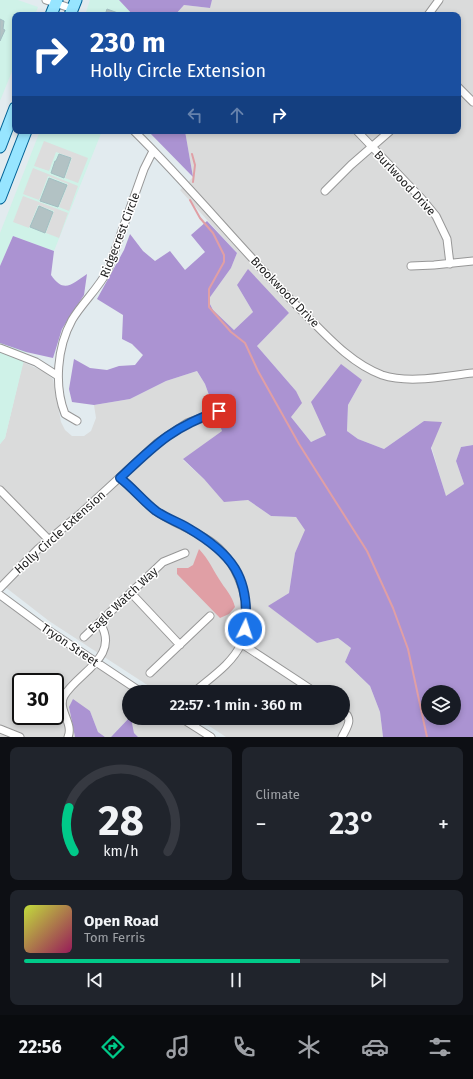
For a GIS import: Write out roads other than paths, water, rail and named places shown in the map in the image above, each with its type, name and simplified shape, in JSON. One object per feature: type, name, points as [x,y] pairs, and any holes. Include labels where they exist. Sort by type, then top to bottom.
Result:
[{"type":"main road","points":[[51,12],[53,1]]},
{"type":"main road","points":[[0,147],[12,116]]},
{"type":"main road","points":[[0,198],[25,134]]},
{"type":"street","points":[[430,12],[439,0]]},
{"type":"street","points":[[53,1],[73,8]]},
{"type":"street","points":[[461,90],[473,102]]},
{"type":"street","name":"Brookwood Drive","points":[[137,134],[284,292],[335,343],[354,359],[374,371],[400,378],[473,373]]},
{"type":"street","name":"Burlwood Drive","points":[[359,134],[422,199],[436,216],[447,239],[450,264]]},
{"type":"street","points":[[325,191],[387,134]]},
{"type":"street","name":"Ridgecrest Circle","points":[[77,421],[65,414],[58,376],[69,326],[101,284],[108,270],[144,169],[153,151]]},
{"type":"street","points":[[410,266],[473,261]]},
{"type":"street","points":[[0,348],[36,362],[58,376]]},
{"type":"street","name":"Holly Circle Extension","points":[[0,588],[49,540],[170,433],[188,423],[219,411]]},
{"type":"street","points":[[120,478],[156,511],[210,541],[228,558],[240,579],[245,598],[246,617],[242,644],[225,665],[202,685]]},
{"type":"street","points":[[0,490],[49,540]]},
{"type":"street","name":"Eagle Watch Way","points":[[84,637],[132,594],[163,562],[185,553]]},
{"type":"street","points":[[132,594],[180,645]]},
{"type":"street","name":"Tryon Street","points":[[0,595],[130,685]]},
{"type":"street","points":[[150,673],[210,616]]},
{"type":"street","points":[[68,737],[70,730],[63,708],[64,697],[96,662],[103,652],[106,638],[100,623]]},
{"type":"street","points":[[242,644],[304,685]]},
{"type":"street","points":[[192,725],[211,737]]},
{"type":"street","points":[[342,737],[347,725]]},
{"type":"street","points":[[0,729],[20,737]]},
{"type":"waterway","points":[[192,154],[195,165],[193,182]]},
{"type":"waterway","points":[[190,200],[200,218],[213,233],[224,255],[224,262],[209,289],[209,307],[231,332],[245,343],[258,371],[299,444],[367,551],[393,608],[408,649],[427,737]]}]
